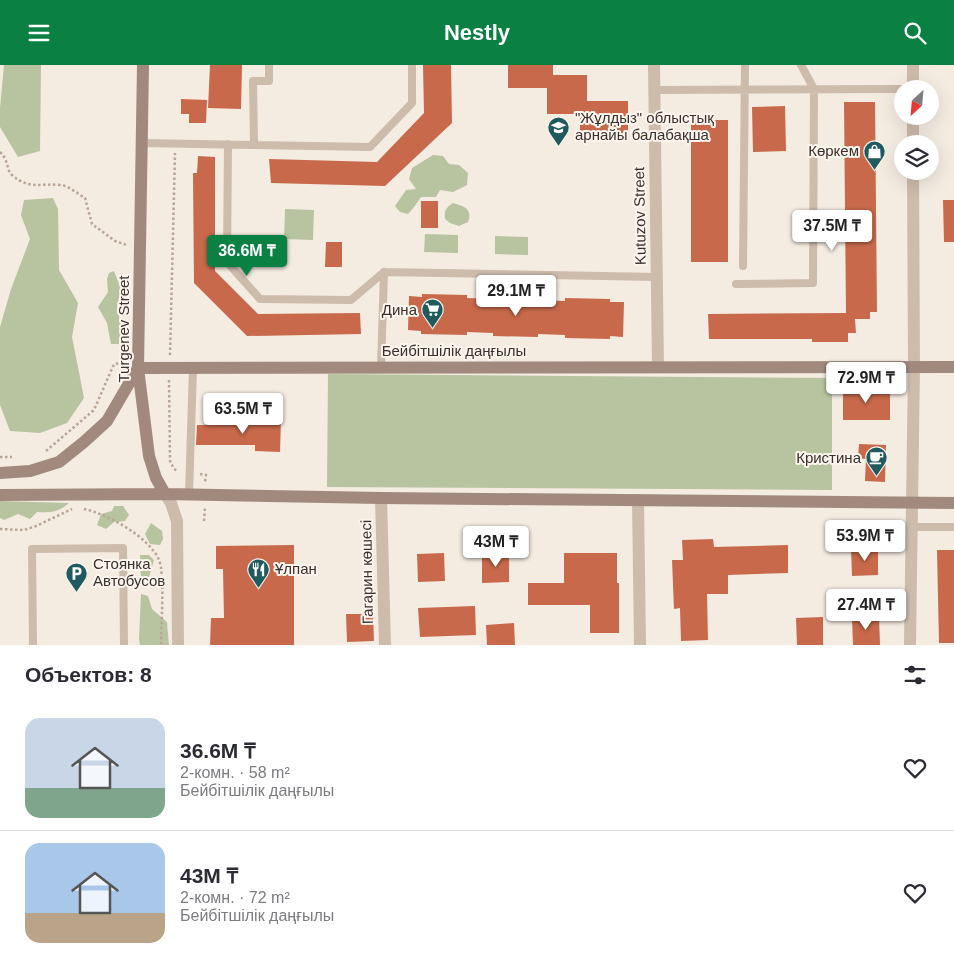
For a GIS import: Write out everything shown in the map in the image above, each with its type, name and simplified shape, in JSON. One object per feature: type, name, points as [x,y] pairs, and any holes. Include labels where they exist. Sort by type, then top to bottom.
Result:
[{"type":"main road","name":"Turgenev Street","points":[[143,65],[138,365],[149,456],[156,478],[165,494]]},
{"type":"main road","name":"Бейбітшілік даңғылы","points":[[138,365],[169,368],[954,367]]},
{"type":"main road","points":[[0,473],[30,471],[59,462],[107,421],[138,365]]},
{"type":"main road","points":[[0,495],[189,494],[382,498],[954,503]]},
{"type":"street","name":"Kutuzov Street","points":[[654,65],[658,367]]},
{"type":"street","points":[[913,65],[913,80]]},
{"type":"street","points":[[910,645],[914,366],[914,180]]},
{"type":"street","name":"Turgenev Street","points":[[165,494],[171,503],[177,521],[178,645]]},
{"type":"street","name":"Гагарин көшесі","points":[[382,498],[385,645]]},
{"type":"street","points":[[638,500],[640,645]]},
{"type":"lane","points":[[254,145],[253,81],[269,81],[270,65]]},
{"type":"lane","points":[[142,143],[370,147],[412,103],[412,65]]},
{"type":"lane","points":[[744,266],[745,65]]},
{"type":"lane","points":[[736,284],[813,283],[814,89],[801,65]]},
{"type":"lane","points":[[654,90],[894,89]]},
{"type":"lane","points":[[228,145],[227,262],[260,299],[351,300],[384,272],[657,277]]},
{"type":"lane","points":[[381,367],[384,272]]},
{"type":"lane","points":[[189,494],[193,368]]},
{"type":"lane","points":[[912,527],[954,527]]},
{"type":"lane","points":[[33,645],[32,549],[123,548],[124,645]]},
{"type":"path","points":[[176,144],[169,368],[170,461],[174,469],[181,473],[206,475],[204,521]]},
{"type":"path","points":[[0,152],[6,158],[10,173],[22,182],[35,185],[63,185],[85,198],[92,224],[115,241],[140,249]]},
{"type":"path","points":[[39,457],[94,411],[114,364],[138,365]]},
{"type":"path","points":[[0,457],[20,457]]},
{"type":"green space","points":[[4,65],[41,65],[40,151],[18,157],[0,127]]},
{"type":"green space","points":[[433,155],[443,156],[449,164],[459,165],[468,173],[467,185],[453,192],[440,190],[436,197],[421,197],[408,214],[400,212],[395,206],[406,190],[416,189],[409,179],[412,168]]},
{"type":"green space","points":[[53,198],[58,209],[59,270],[78,303],[72,337],[84,398],[67,423],[40,433],[10,431],[0,405],[0,327],[11,289],[30,239],[21,215],[24,200]]},
{"type":"green space","points":[[453,203],[464,207],[468,211],[468,222],[459,226],[445,219],[446,209]]},
{"type":"green space","points":[[285,209],[314,210],[313,240],[284,239]]},
{"type":"green space","points":[[425,234],[458,235],[458,253],[424,252]]},
{"type":"green space","points":[[495,236],[528,237],[528,255],[495,254]]},
{"type":"green space","points":[[114,271],[121,289],[117,306],[122,331],[119,344],[111,344],[107,323],[98,307],[108,292],[107,279],[109,273]]},
{"type":"green space","points":[[328,374],[832,378],[832,490],[327,487]]},
{"type":"green space","points":[[0,501],[69,503],[54,511],[37,512],[30,519],[18,514],[4,520],[0,518]]},
{"type":"green space","points":[[114,506],[123,506],[129,515],[125,521],[114,522],[106,529],[97,525],[101,514],[112,511]]},
{"type":"green space","points":[[151,523],[162,531],[163,539],[160,545],[150,544],[145,534]]},
{"type":"green space","points":[[140,555],[149,555],[154,560],[149,577],[141,580]]},
{"type":"green space","points":[[141,594],[148,596],[152,609],[167,622],[169,645],[140,645]]},
{"type":"building","points":[[210,65],[242,65],[241,109],[208,108]]},
{"type":"building","points":[[423,65],[451,65],[452,123],[385,186],[271,183],[269,159],[377,162],[424,113]]},
{"type":"building","points":[[508,65],[553,65],[553,75],[587,75],[587,101],[628,101],[628,141],[580,141],[580,114],[547,114],[547,88],[508,88]]},
{"type":"building","points":[[181,99],[207,100],[206,123],[189,123],[189,114],[181,114]]},
{"type":"building","points":[[844,102],[875,102],[877,312],[870,312],[870,319],[855,319],[856,333],[848,333],[848,342],[812,342],[812,339],[709,339],[708,314],[846,313]]},
{"type":"building","points":[[785,106],[786,151],[753,152],[752,107]]},
{"type":"building","points":[[691,120],[728,120],[728,262],[691,262]]},
{"type":"building","points":[[198,156],[215,157],[215,271],[258,314],[360,313],[361,334],[247,336],[194,283],[193,173],[197,173]]},
{"type":"building","points":[[943,200],[954,200],[954,242],[944,242]]},
{"type":"building","points":[[421,201],[438,201],[438,228],[421,228]]},
{"type":"building","points":[[326,242],[342,242],[342,267],[325,267]]},
{"type":"building","points":[[422,294],[467,295],[467,298],[493,299],[493,296],[538,297],[538,300],[565,301],[565,298],[610,299],[610,302],[624,302],[623,337],[610,336],[610,339],[565,338],[565,335],[538,334],[538,337],[493,336],[493,333],[467,332],[467,335],[421,334],[421,331],[408,330],[409,296],[422,297]]},
{"type":"building","points":[[843,388],[890,388],[890,420],[843,420]]},
{"type":"building","points":[[256,418],[281,419],[280,452],[255,451],[255,445],[196,445],[197,425],[256,425]]},
{"type":"building","points":[[859,444],[886,445],[885,482],[865,481],[866,459],[858,458]]},
{"type":"building","points":[[713,539],[714,547],[788,545],[788,573],[728,575],[728,594],[707,594],[708,640],[681,641],[680,608],[674,609],[672,560],[683,560],[682,540]]},
{"type":"building","name":"Ұлпан","points":[[294,545],[294,645],[210,645],[211,618],[224,618],[223,569],[216,569],[216,546]]},
{"type":"building","points":[[851,548],[878,548],[878,575],[852,576]]},
{"type":"building","points":[[937,550],[954,550],[954,643],[939,643]]},
{"type":"building","points":[[444,553],[445,581],[418,582],[417,554]]},
{"type":"building","points":[[564,553],[617,553],[619,633],[590,633],[590,605],[528,605],[528,583],[564,583]]},
{"type":"building","points":[[509,554],[509,582],[482,583],[482,555]]},
{"type":"building","points":[[475,606],[476,635],[420,637],[418,608]]},
{"type":"building","points":[[346,614],[373,614],[374,641],[347,642]]},
{"type":"building","points":[[823,617],[823,645],[797,645],[796,618]]},
{"type":"building","points":[[879,617],[880,645],[853,645],[852,618]]},
{"type":"building","points":[[514,623],[515,645],[487,645],[486,625]]},
{"type":"place","name":"\"Жұлдыз\" облыстық арнайы балабақша","points":[[559,146]]},
{"type":"place","name":"Көркем","points":[[875,170]]},
{"type":"place","name":"Дина","points":[[433,329]]},
{"type":"place","name":"Кристина","points":[[877,477]]},
{"type":"place","name":"Ұлпан","points":[[259,588]]},
{"type":"place","name":"Стоянка Автобусов","points":[[77,592]]}]
